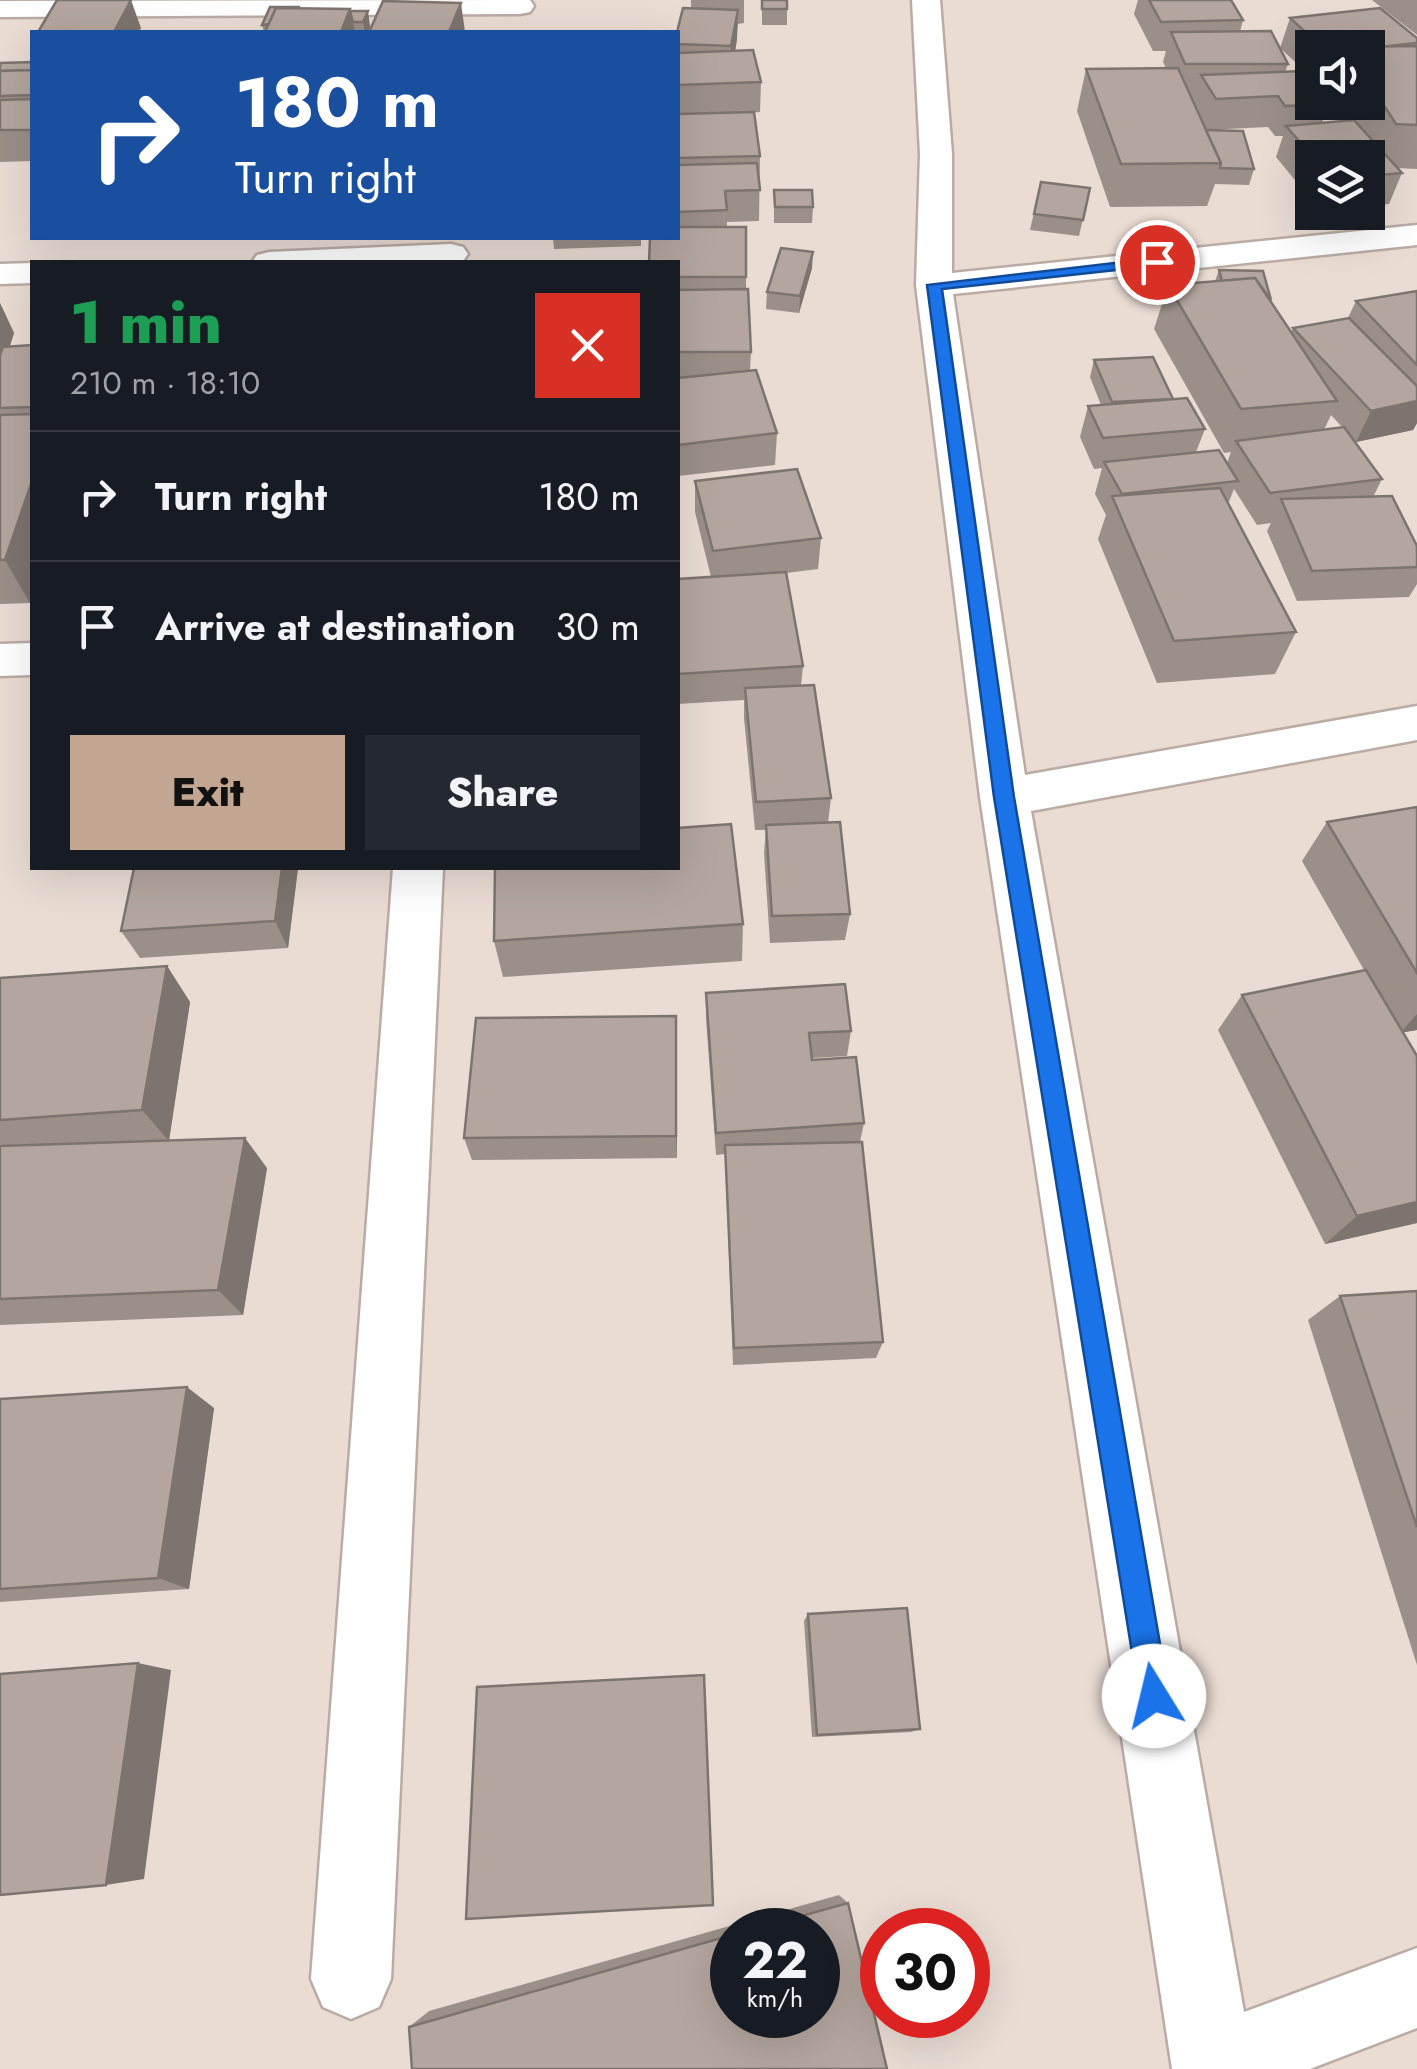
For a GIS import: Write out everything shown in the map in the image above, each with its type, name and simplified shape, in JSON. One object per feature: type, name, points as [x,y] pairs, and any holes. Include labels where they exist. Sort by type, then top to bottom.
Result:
[{"type":"street","points":[[926,0],[936,154],[934,285],[1004,797],[1213,2067],[1417,1988]]},
{"type":"street","points":[[0,10],[518,13]]},
{"type":"street","points":[[934,285],[1417,235]]},
{"type":"street","points":[[306,260],[452,252]]},
{"type":"street","points":[[0,274],[30,273]]},
{"type":"street","points":[[0,660],[30,658]]},
{"type":"street","points":[[1004,797],[1417,723]]},
{"type":"street","points":[[351,1978],[418,870]]},
{"type":"building","points":[[57,0],[131,0],[115,30],[39,30]]},
{"type":"building","points":[[762,0],[787,0],[787,9],[762,9]]},
{"type":"building","points":[[1149,0],[1231,0],[1243,20],[1161,22]]},
{"type":"building","points":[[383,1],[461,3],[450,30],[370,30]]},
{"type":"building","points":[[270,7],[299,8],[276,8],[269,24],[262,25]]},
{"type":"building","points":[[276,8],[350,9],[342,30],[266,30]]},
{"type":"building","points":[[683,8],[738,10],[731,46],[680,44],[678,30]]},
{"type":"building","points":[[1380,8],[1417,38],[1417,43],[1385,46],[1385,30],[1303,30],[1290,18]]},
{"type":"building","points":[[350,11],[368,11],[363,22],[353,22]]},
{"type":"building","points":[[1271,31],[1288,64],[1185,64],[1171,32]]},
{"type":"building","points":[[1385,46],[1417,46],[1417,125],[1396,124],[1385,107]]},
{"type":"building","points":[[753,50],[761,82],[680,85],[680,53]]},
{"type":"building","points":[[30,62],[30,70],[0,71],[0,63]]},
{"type":"building","points":[[1178,68],[1221,163],[1121,164],[1086,69]]},
{"type":"building","points":[[30,70],[30,95],[0,96],[0,71]]},
{"type":"building","points":[[1295,71],[1295,106],[1285,106],[1278,96],[1216,99],[1201,75]]},
{"type":"building","points":[[30,99],[30,130],[0,130],[0,100]]},
{"type":"building","points":[[754,112],[760,156],[680,158],[680,114]]},
{"type":"building","points":[[1354,120],[1372,140],[1298,140],[1286,126]]},
{"type":"building","points":[[1206,130],[1243,131],[1254,169],[1220,168]]},
{"type":"building","points":[[1385,154],[1402,173],[1385,174]]},
{"type":"building","points":[[757,163],[760,190],[725,191],[727,210],[680,212],[680,165]]},
{"type":"building","points":[[1041,182],[1090,188],[1083,220],[1034,214]]},
{"type":"building","points":[[774,190],[812,190],[813,207],[775,207]]},
{"type":"building","points":[[680,227],[746,227],[746,277],[680,277],[680,260],[649,260],[650,240],[680,240]]},
{"type":"building","points":[[781,248],[813,252],[800,296],[767,292]]},
{"type":"building","points":[[1219,270],[1263,271],[1271,300],[1255,278],[1222,281]]},
{"type":"building","points":[[1255,278],[1337,401],[1241,409],[1168,285]]},
{"type":"building","points":[[748,289],[751,352],[680,352],[680,290]]},
{"type":"building","points":[[1417,291],[1417,365],[1356,301]]},
{"type":"building","points":[[1349,318],[1417,386],[1417,401],[1371,411],[1293,328]]},
{"type":"building","points":[[30,345],[30,407],[0,408],[3,347]]},
{"type":"building","points":[[1153,357],[1173,399],[1112,402],[1094,360]]},
{"type":"building","points":[[756,370],[777,433],[680,445],[680,378]]},
{"type":"building","points":[[1187,398],[1205,429],[1103,438],[1088,406]]},
{"type":"building","points":[[30,414],[30,487],[5,560],[0,560],[0,415]]},
{"type":"building","points":[[1344,427],[1382,479],[1270,493],[1236,441]]},
{"type":"building","points":[[1219,450],[1238,481],[1122,494],[1104,462]]},
{"type":"building","points":[[797,469],[821,538],[713,551],[695,481]]},
{"type":"building","points":[[1220,488],[1296,632],[1174,641],[1112,496]]},
{"type":"building","points":[[1392,496],[1417,546],[1417,567],[1312,571],[1281,499]]},
{"type":"building","points":[[786,572],[803,666],[680,674],[680,579]]},
{"type":"building","points":[[814,685],[831,798],[756,802],[745,688]]},
{"type":"building","points":[[1417,807],[1417,973],[1327,822]]},
{"type":"building","points":[[840,822],[850,914],[772,916],[766,825]]},
{"type":"building","points":[[731,824],[743,924],[494,941],[495,870],[680,870],[680,828]]},
{"type":"building","points":[[134,870],[282,870],[275,921],[121,931]]},
{"type":"building","points":[[167,966],[142,1110],[0,1120],[0,978]]},
{"type":"building","points":[[1366,970],[1417,1056],[1417,1202],[1357,1216],[1242,995]]},
{"type":"building","points":[[845,984],[851,1031],[809,1033],[812,1060],[856,1057],[864,1123],[716,1133],[706,993]]},
{"type":"building","points":[[676,1016],[676,1136],[464,1138],[476,1018]]},
{"type":"building","points":[[245,1138],[218,1290],[0,1299],[0,1146]]},
{"type":"building","points":[[862,1142],[883,1342],[734,1348],[725,1145]]},
{"type":"building","points":[[1417,1291],[1417,1527],[1340,1296]]},
{"type":"building","points":[[187,1387],[158,1578],[0,1589],[0,1399]]},
{"type":"building","points":[[907,1608],[920,1729],[817,1735],[808,1614]]},
{"type":"building","points":[[138,1663],[106,1885],[0,1895],[0,1674]]},
{"type":"building","points":[[704,1675],[713,1905],[466,1919],[477,1687]]},
{"type":"building","points":[[848,1903],[860,1954],[860,2038],[880,2038],[887,2069],[412,2069],[409,2027],[710,1941],[710,2038],[840,2038],[840,1908],[830,1908]]},
{"type":"route","points":[[1154,1696],[1004,797],[934,285],[1157,262]]}]
